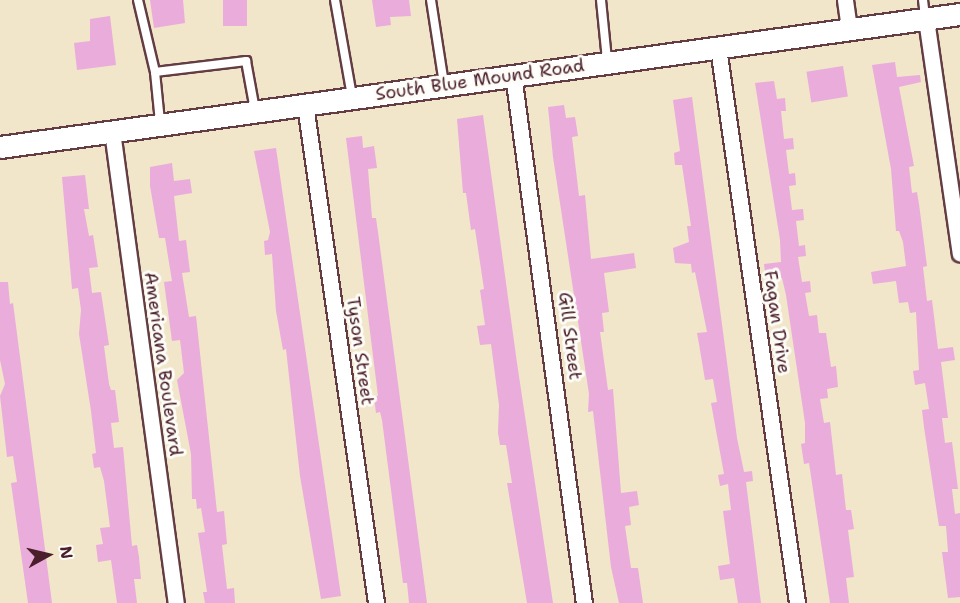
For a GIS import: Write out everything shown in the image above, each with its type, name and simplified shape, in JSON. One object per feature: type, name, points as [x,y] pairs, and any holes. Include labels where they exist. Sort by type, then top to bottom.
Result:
[{"type":"main road","name":"South Blue Mound Road","points":[[0,147],[849,29],[925,9],[960,14]]},
{"type":"street","points":[[845,0],[849,29]]},
{"type":"street","points":[[925,9],[960,254]]},
{"type":"street","name":"Fagan Drive","points":[[718,47],[797,603]]},
{"type":"street","name":"Gill Street","points":[[513,74],[584,603]]},
{"type":"street","name":"Tyson Street","points":[[304,104],[376,603]]},
{"type":"street","name":"Americana Boulevard","points":[[112,131],[176,603]]},
{"type":"lane","points":[[138,0],[155,72],[161,124]]},
{"type":"lane","points":[[335,0],[353,97]]},
{"type":"lane","points":[[431,0],[444,84]]},
{"type":"lane","points":[[601,0],[608,62]]},
{"type":"lane","points":[[155,72],[246,61],[256,111]]},
{"type":"building","points":[[150,0],[183,0],[185,23],[154,28]]},
{"type":"building","points":[[223,0],[247,0],[247,26],[223,26]]},
{"type":"building","points":[[372,0],[409,0],[411,16],[390,17],[391,25],[376,27]]},
{"type":"building","points":[[110,16],[116,65],[77,70],[74,43],[90,41],[90,19]]},
{"type":"building","points":[[895,62],[897,77],[920,75],[921,82],[899,87],[914,166],[909,167],[912,193],[917,192],[927,266],[923,267],[927,301],[932,300],[938,349],[953,347],[955,360],[941,362],[948,418],[942,418],[945,443],[952,442],[958,489],[952,489],[955,514],[960,513],[960,597],[948,598],[942,552],[948,552],[946,526],[939,526],[922,410],[929,409],[925,383],[915,385],[913,371],[919,370],[916,312],[910,313],[908,302],[899,303],[896,281],[873,284],[871,272],[906,266],[903,242],[899,231],[896,231],[891,169],[872,65]]},
{"type":"building","points":[[843,66],[848,97],[811,102],[806,72]]},
{"type":"building","points":[[774,81],[777,99],[785,98],[786,111],[781,111],[784,139],[793,138],[794,149],[786,150],[789,174],[795,173],[796,185],[789,186],[792,210],[803,209],[804,220],[796,221],[799,246],[805,245],[806,256],[798,257],[802,282],[810,281],[811,292],[805,293],[809,316],[817,315],[819,333],[826,333],[831,367],[836,366],[838,387],[827,389],[828,398],[820,399],[824,423],[830,422],[836,475],[842,474],[846,510],[851,510],[854,529],[848,530],[854,577],[846,578],[849,603],[830,603],[809,463],[804,464],[801,444],[805,443],[805,423],[786,295],[782,278],[766,280],[764,264],[781,262],[780,240],[755,83]]},
{"type":"building","points":[[692,97],[737,438],[744,472],[752,471],[753,481],[746,482],[761,603],[738,603],[734,578],[720,580],[718,566],[730,564],[723,511],[731,510],[728,484],[720,486],[718,475],[724,474],[711,403],[717,402],[713,379],[705,380],[697,333],[707,332],[695,272],[692,273],[691,264],[675,263],[673,248],[689,242],[687,226],[691,226],[682,165],[675,165],[674,153],[680,151],[673,100]]},
{"type":"building","points":[[564,105],[566,118],[575,117],[578,136],[572,137],[579,196],[585,195],[591,259],[634,253],[636,268],[604,273],[609,312],[602,313],[604,332],[600,332],[608,390],[613,389],[621,493],[637,491],[639,505],[629,507],[631,525],[625,526],[631,568],[638,568],[643,603],[619,603],[611,567],[593,411],[588,412],[589,394],[553,157],[548,107]]},
{"type":"building","points":[[483,115],[553,603],[527,603],[507,483],[512,483],[506,445],[500,445],[498,433],[499,405],[491,344],[480,345],[477,326],[485,325],[480,290],[484,289],[475,229],[471,230],[466,193],[463,193],[457,119]]},
{"type":"building","points":[[362,136],[363,148],[374,146],[377,168],[368,169],[372,218],[376,218],[378,232],[427,603],[409,603],[407,583],[403,583],[382,420],[380,412],[376,413],[374,397],[378,396],[346,138]]},
{"type":"building","points":[[276,148],[341,596],[321,599],[300,476],[286,349],[283,350],[276,311],[272,254],[265,255],[264,241],[268,240],[270,232],[254,151]]},
{"type":"building","points":[[172,163],[174,181],[190,179],[192,193],[174,196],[179,241],[186,240],[190,272],[182,273],[189,317],[196,316],[217,512],[224,511],[227,544],[222,545],[227,589],[234,588],[235,603],[205,603],[203,592],[207,592],[198,533],[205,532],[201,508],[197,509],[196,499],[192,499],[191,454],[177,380],[184,373],[180,340],[172,341],[164,282],[172,281],[165,238],[159,238],[150,186],[150,167]]},
{"type":"building","points":[[85,175],[89,209],[84,209],[89,236],[93,235],[98,267],[89,268],[92,293],[101,292],[109,345],[104,346],[109,384],[111,390],[115,390],[119,422],[111,423],[114,448],[123,447],[132,546],[137,545],[139,557],[141,579],[134,579],[137,603],[117,603],[111,560],[98,562],[96,545],[103,544],[100,528],[110,527],[104,481],[100,467],[94,468],[92,454],[96,453],[79,334],[81,310],[78,288],[72,289],[62,177]]},
{"type":"building","points":[[0,282],[8,282],[10,304],[13,303],[52,603],[28,603],[11,483],[17,482],[13,456],[7,457],[0,396],[5,384],[0,360]]}]
